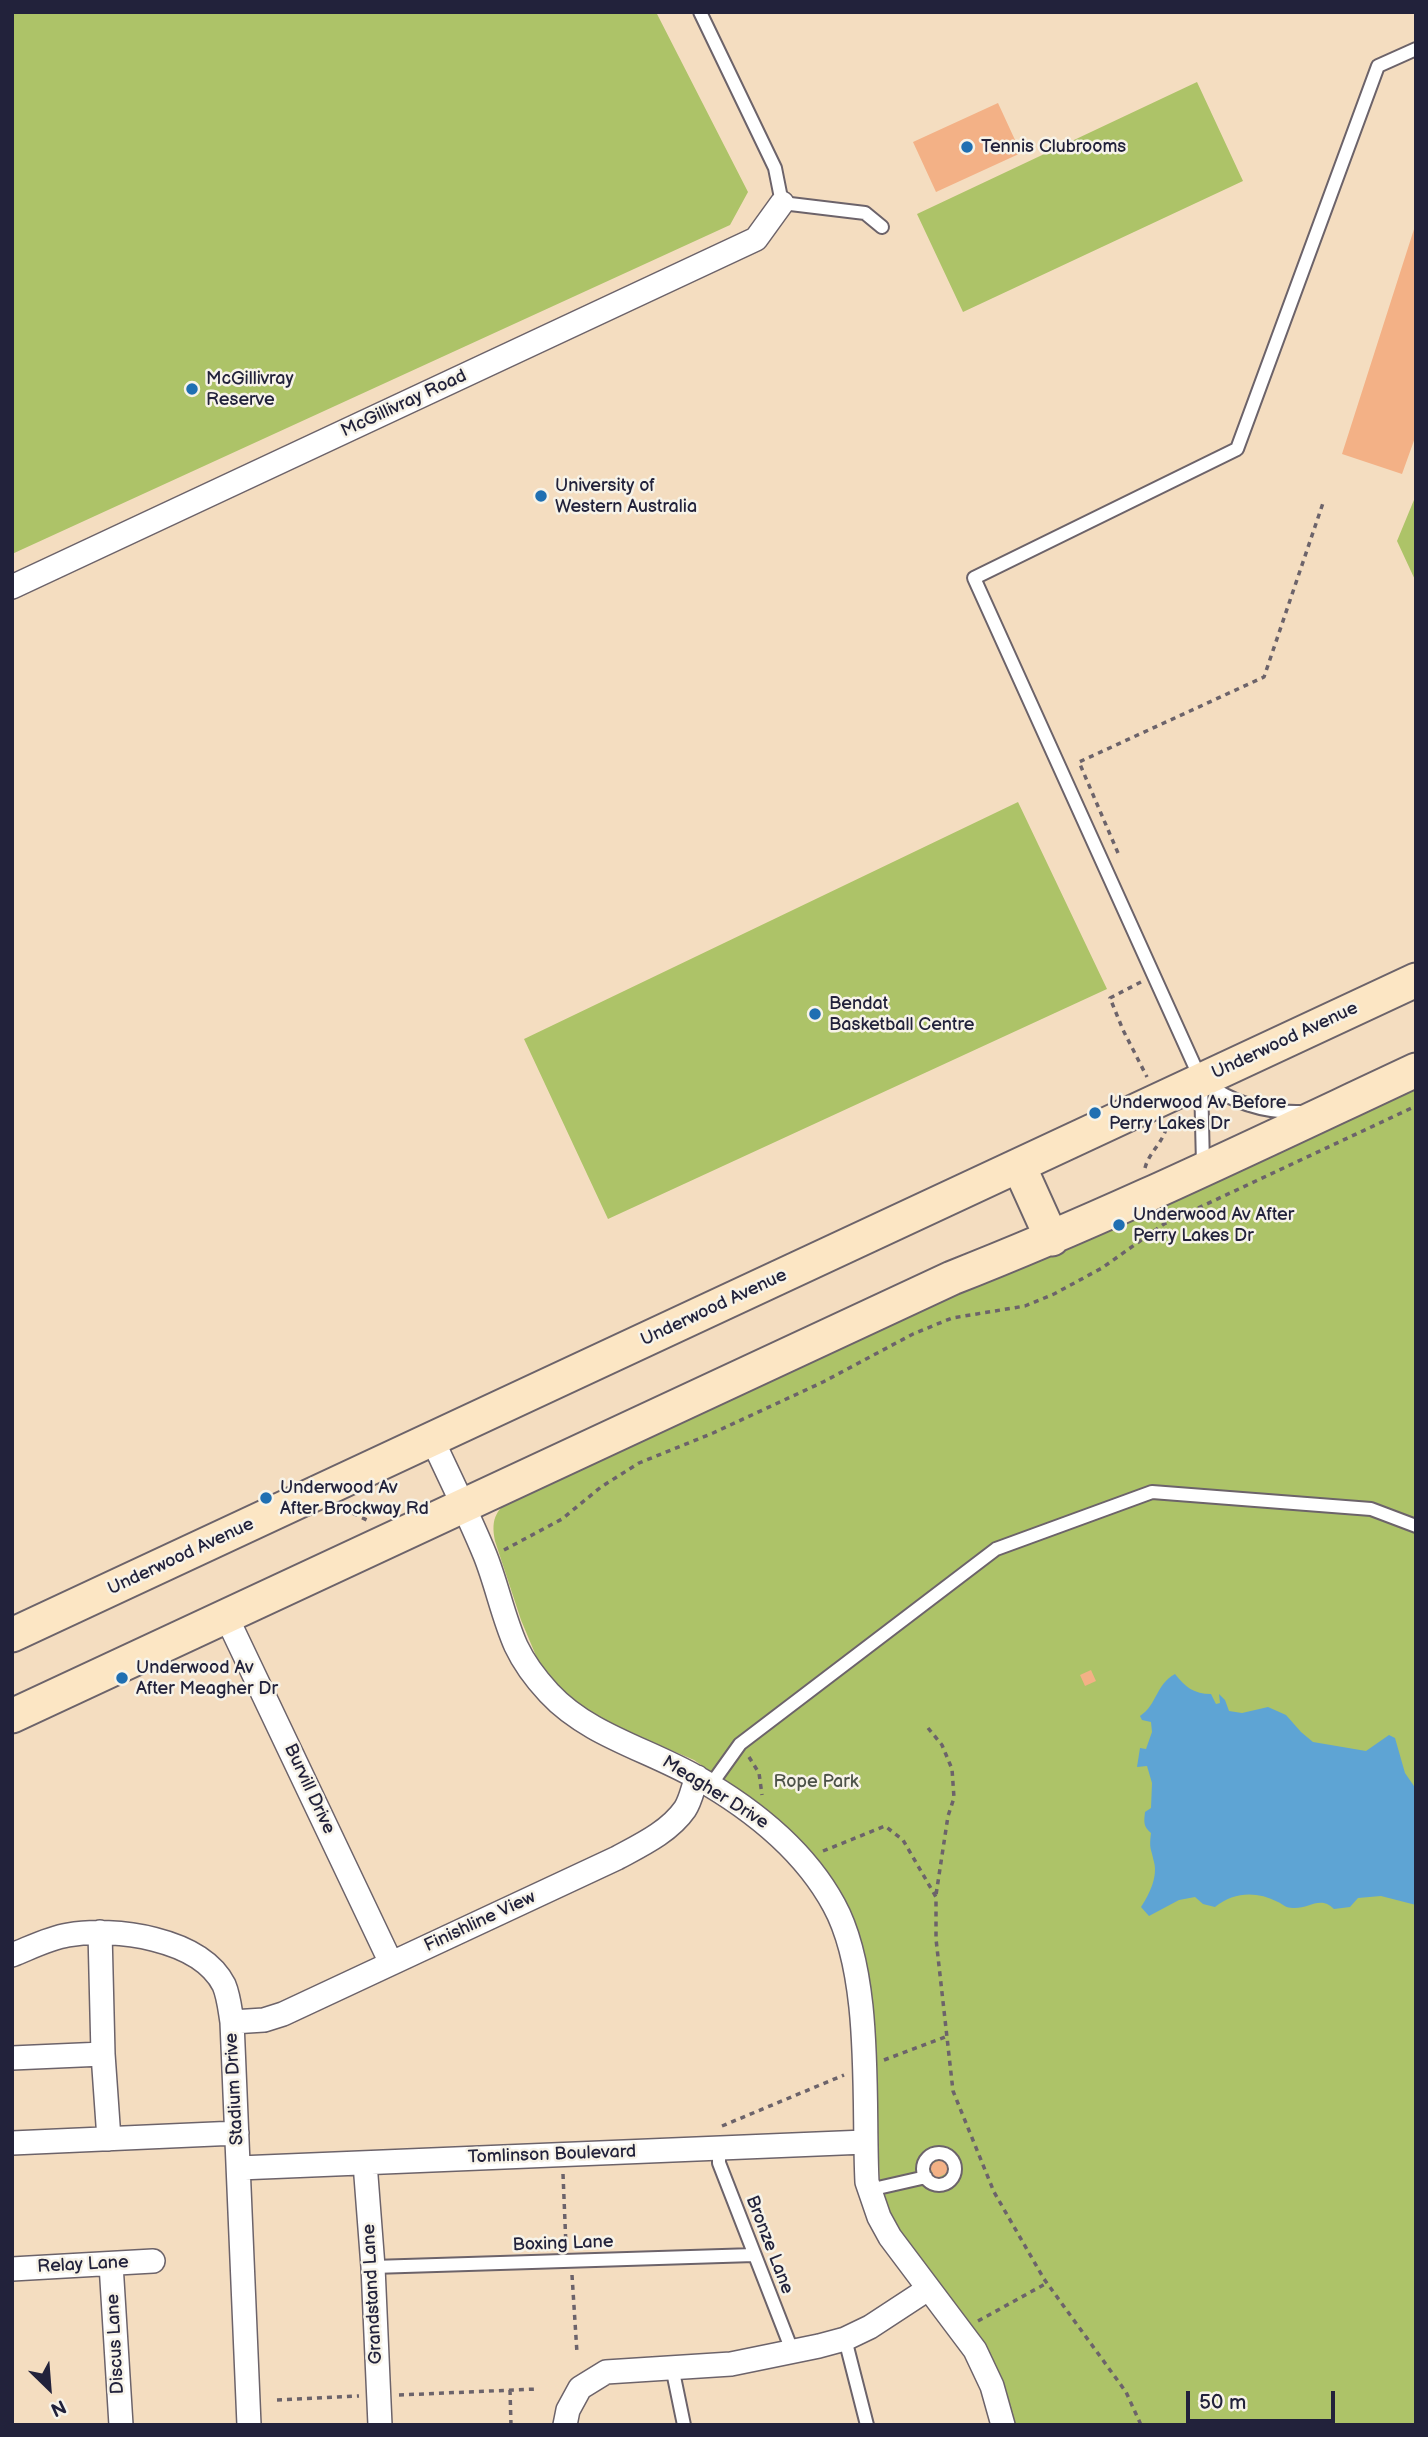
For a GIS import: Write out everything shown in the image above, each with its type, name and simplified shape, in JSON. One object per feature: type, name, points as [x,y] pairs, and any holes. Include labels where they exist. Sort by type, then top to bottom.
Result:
[{"type":"main road","name":"Underwood Avenue","points":[[12,1636],[1416,980]]},
{"type":"main road","points":[[12,1716],[952,1278],[1052,1239],[1416,1070]]},
{"type":"main road","points":[[1019,1166],[1052,1239]]},
{"type":"street","name":"McGillivray Road","points":[[12,587],[756,239],[782,203]]},
{"type":"street","name":"Meagher Drive","points":[[432,1439],[486,1558],[516,1646],[532,1674],[573,1715],[602,1733],[654,1755],[704,1782],[775,1831],[802,1860],[835,1907],[844,1930],[859,1995],[869,2190],[890,2238],[975,2350],[992,2386],[1003,2425]]},
{"type":"street","name":"Burvill Drive","points":[[226,1616],[391,1963]]},
{"type":"street","name":"Finishline View","points":[[232,2022],[264,2020],[283,2014],[605,1863],[650,1840],[671,1825],[704,1782]]},
{"type":"street","name":"Stadium Drive","points":[[12,1955],[66,1935],[100,1932],[154,1939],[173,1945],[204,1963],[223,1985],[232,2022],[249,2425]]},
{"type":"street","points":[[100,1932],[103,2054],[109,2138]]},
{"type":"street","points":[[12,2058],[103,2054]]},
{"type":"street","points":[[12,2143],[237,2133]]},
{"type":"street","name":"Tomlinson Boulevard","points":[[239,2168],[365,2163],[717,2139],[865,2142]]},
{"type":"street","name":"Grandstand Lane","points":[[365,2163],[380,2425]]},
{"type":"street","name":"Relay Lane","points":[[12,2269],[153,2261]]},
{"type":"street","name":"Discus Lane","points":[[111,2263],[121,2425]]},
{"type":"street","points":[[565,2425],[573,2398],[580,2388],[606,2372],[731,2364],[793,2353],[845,2339],[891,2315],[928,2289]]},
{"type":"lane","points":[[700,12],[775,168],[782,203],[865,213],[882,227]]},
{"type":"lane","points":[[1203,1171],[1201,1080],[974,578],[1237,449],[1378,66],[1416,49]]},
{"type":"lane","points":[[1201,1080],[1214,1090],[1250,1107],[1282,1113],[1326,1112]]},
{"type":"lane","points":[[704,1782],[740,1744],[996,1549],[1152,1492],[1371,1509],[1416,1527]]},
{"type":"lane","name":"Bronze Lane","points":[[717,2139],[719,2163],[793,2353]]},
{"type":"lane","points":[[869,2190],[926,2177]]},
{"type":"lane","name":"Boxing Lane","points":[[373,2267],[754,2255]]},
{"type":"lane","points":[[845,2339],[867,2425]]},
{"type":"lane","points":[[671,2367],[684,2425]]},
{"type":"path","points":[[1121,859],[1079,762],[1264,677],[1323,503]]},
{"type":"path","points":[[1150,1082],[1110,998],[1152,976]]},
{"type":"path","points":[[486,1558],[562,1520],[601,1487],[639,1463],[713,1433],[913,1334],[952,1318],[1026,1306],[1054,1294],[1102,1268],[1164,1224],[1416,1106]]},
{"type":"path","points":[[1145,1172],[1147,1161],[1167,1130],[1164,1117]]},
{"type":"path","points":[[313,1495],[400,1535]]},
{"type":"path","points":[[928,1728],[942,1745],[952,1769],[954,1798],[948,1816],[936,1897],[936,1939],[953,2091],[994,2192],[1046,2283],[1126,2392],[1141,2425]]},
{"type":"path","points":[[740,1744],[759,1773],[764,1809],[760,1820]]},
{"type":"path","points":[[802,1860],[885,1826],[903,1840],[936,1897]]},
{"type":"path","points":[[717,2139],[864,2067],[948,2036]]},
{"type":"path","points":[[962,2330],[1046,2283]]},
{"type":"path","points":[[387,2395],[537,2389]]},
{"type":"path","points":[[510,2390],[511,2425]]},
{"type":"path","points":[[277,2400],[368,2396]]},
{"type":"green space","name":"McGillivray Reserve","points":[[12,12],[656,12],[748,192],[730,225],[12,554]]},
{"type":"green space","points":[[1197,82],[1243,181],[963,312],[917,214]]},
{"type":"green space","points":[[1416,495],[1416,582],[1397,541]]},
{"type":"green space","name":"Bendat Basketball Centre","points":[[1018,802],[1107,989],[608,1219],[524,1039]]},
{"type":"green space","name":"Rope Park","points":[[1416,1084],[1416,2425],[1013,2425],[1004,2385],[990,2354],[970,2324],[906,2244],[890,2216],[880,2189],[876,2075],[829,1877],[769,1812],[694,1760],[601,1720],[566,1696],[539,1663],[521,1620],[495,1541],[494,1520],[500,1509],[516,1496]]},
{"type":"water","points":[[1175,1674],[1190,1689],[1211,1694],[1216,1704],[1220,1703],[1219,1694],[1225,1700],[1229,1711],[1242,1713],[1268,1707],[1286,1715],[1313,1742],[1366,1751],[1389,1735],[1395,1738],[1405,1773],[1416,1789],[1416,1905],[1381,1896],[1358,1898],[1350,1907],[1334,1909],[1319,1903],[1291,1908],[1270,1898],[1245,1895],[1230,1898],[1215,1907],[1203,1904],[1195,1897],[1179,1900],[1149,1916],[1141,1907],[1155,1874],[1150,1846],[1151,1833],[1144,1821],[1145,1812],[1151,1808],[1152,1783],[1147,1766],[1137,1767],[1140,1748],[1146,1749],[1152,1732],[1151,1722],[1142,1720],[1140,1716],[1150,1706],[1164,1683]]},
{"type":"building","name":"Tennis Clubrooms","points":[[998,103],[1021,153],[936,192],[913,142]]},
{"type":"building","points":[[1415,226],[1416,435],[1402,474],[1342,454]]},
{"type":"building","points":[[1091,1670],[1096,1681],[1085,1686],[1080,1675]]},
{"type":"building","points":[[945,2158],[951,2171],[935,2179],[929,2165]]},
{"type":"place","name":"Tennis Clubrooms","points":[[967,147]]},
{"type":"place","name":"McGillivray Reserve","points":[[192,389]]},
{"type":"place","name":"University of Western Australia","points":[[541,496]]},
{"type":"place","name":"Bendat Basketball Centre","points":[[815,1014]]},
{"type":"place","name":"Underwood Av Before Perry Lakes Dr","points":[[1095,1113]]},
{"type":"place","name":"Underwood Av After Perry Lakes Dr","points":[[1119,1225]]},
{"type":"place","name":"Underwood Av After Brockway Rd","points":[[266,1498]]},
{"type":"place","name":"Underwood Av After Meagher Dr","points":[[122,1678]]}]
